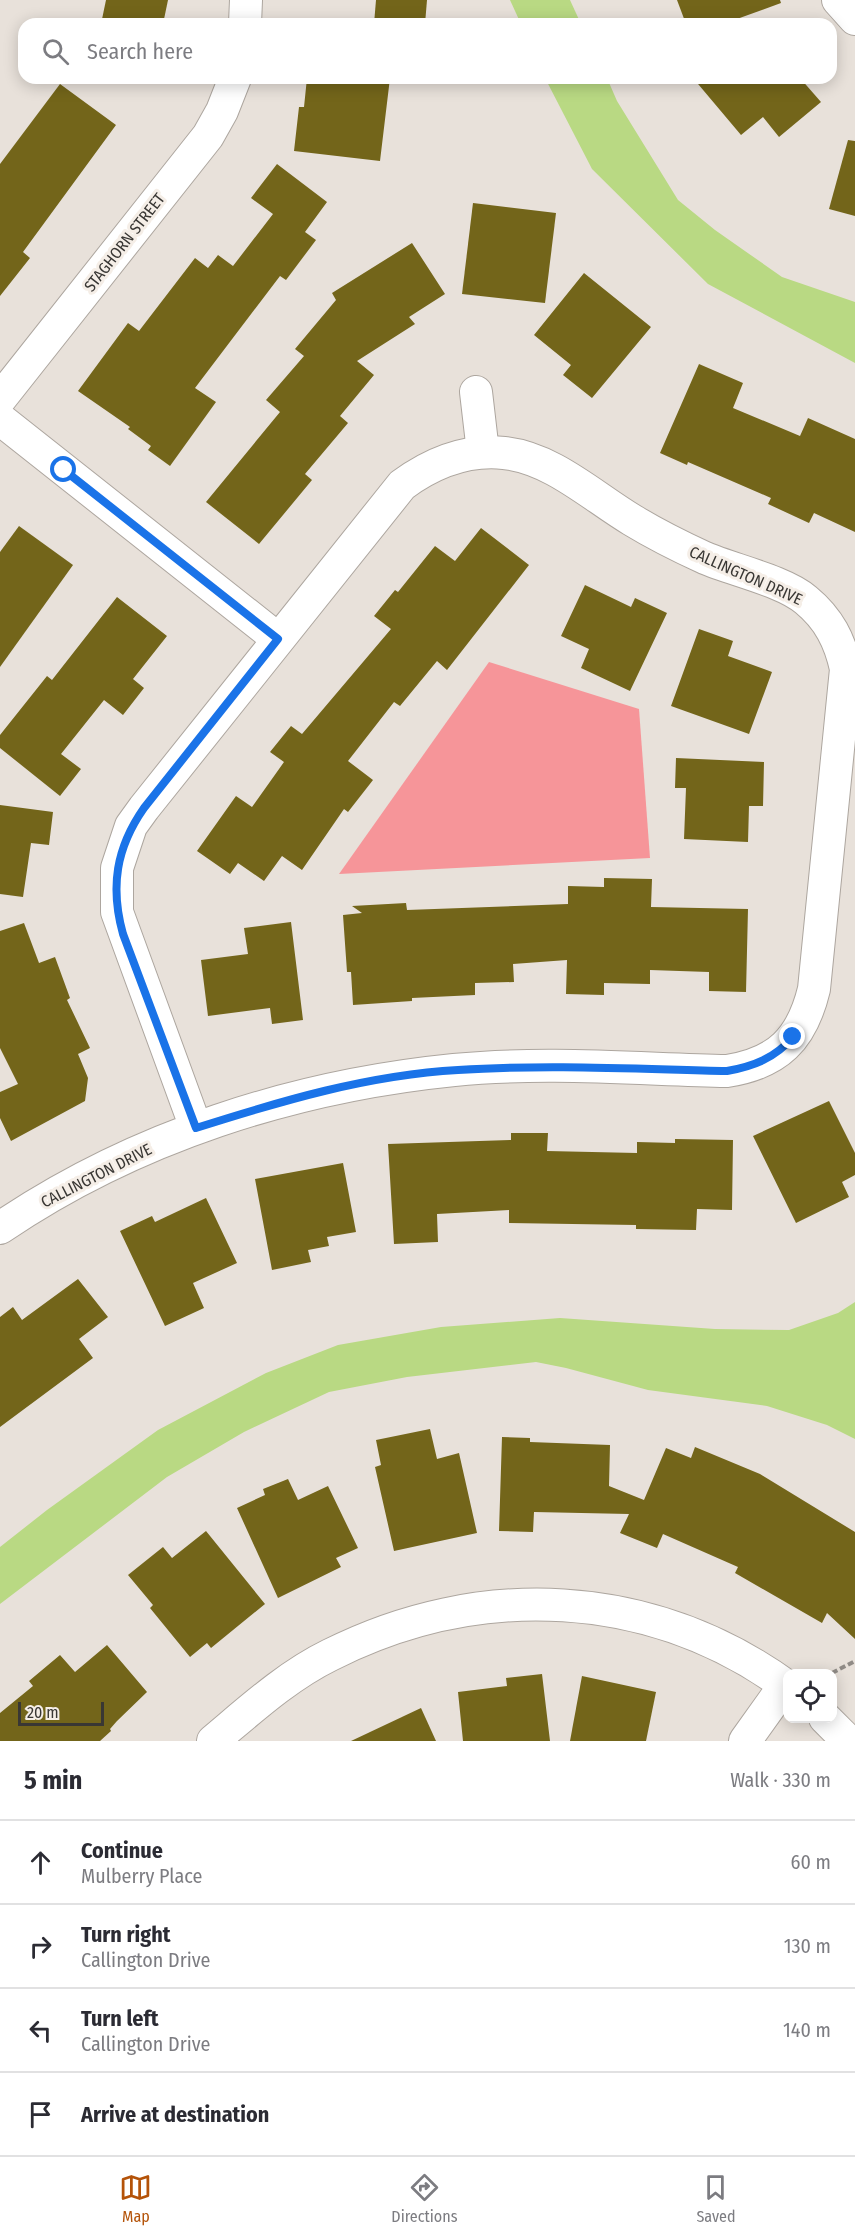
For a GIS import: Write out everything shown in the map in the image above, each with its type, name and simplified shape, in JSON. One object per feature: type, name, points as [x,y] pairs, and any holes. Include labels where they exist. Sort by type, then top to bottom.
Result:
[{"type":"street","points":[[245,18],[246,0]]},
{"type":"street","points":[[838,0],[855,19]]},
{"type":"street","name":"STAGHORN STREET","points":[[0,399],[208,136],[222,111],[233,84]]},
{"type":"street","points":[[476,392],[483,452]]},
{"type":"street","points":[[0,419],[278,639]]},
{"type":"street","name":"CALLINGTON DRIVE","points":[[0,1228],[91,1174],[196,1128],[278,1101],[376,1080],[456,1070],[536,1067],[727,1071],[748,1067],[768,1059],[785,1046],[799,1030],[809,1010],[814,989],[846,669],[842,648],[833,628],[805,599],[705,558],[633,521],[548,466],[505,453],[483,452],[440,462],[420,472],[402,485],[144,808],[131,826],[117,868],[117,912],[123,934],[196,1128]]},
{"type":"street","points":[[213,1741],[285,1683],[329,1656],[384,1630],[441,1614],[481,1606],[562,1605],[641,1617],[698,1636],[752,1663],[783,1684]]},
{"type":"street","points":[[745,1741],[783,1690]]},
{"type":"street","points":[[829,1723],[848,1741]]},
{"type":"path","points":[[837,1670],[855,1661]]},
{"type":"shaded area","points":[[510,0],[570,0],[578,18],[518,18]]},
{"type":"shaded area","points":[[548,84],[610,84],[617,101],[678,200],[715,230],[782,277],[855,302],[855,363],[708,284],[592,169]]},
{"type":"shaded area","points":[[489,662],[639,709],[650,858],[339,874]]},
{"type":"shaded area","points":[[855,1302],[855,1439],[827,1425],[767,1406],[648,1390],[536,1362],[407,1377],[329,1392],[244,1432],[167,1477],[0,1604],[0,1547],[47,1510],[158,1430],[266,1373],[338,1345],[441,1327],[560,1318],[715,1329],[789,1330],[838,1313]]},
{"type":"building","points":[[106,0],[168,0],[164,18],[102,18]]},
{"type":"building","points":[[376,0],[427,0],[426,18],[374,18]]},
{"type":"building","points":[[677,0],[780,0],[781,3],[740,18],[684,18]]},
{"type":"building","points":[[60,84],[116,125],[23,252],[30,258],[0,296],[0,164]]},
{"type":"building","points":[[306,84],[389,84],[380,161],[294,151],[299,107],[304,107]]},
{"type":"building","points":[[698,84],[805,84],[821,102],[779,137],[763,117],[741,135]]},
{"type":"building","points":[[848,140],[855,141],[855,216],[829,209]]},
{"type":"building","points":[[277,164],[327,202],[305,232],[316,240],[286,280],[280,276],[195,388],[216,402],[170,466],[148,450],[151,446],[128,429],[130,427],[78,391],[128,323],[139,331],[195,258],[208,268],[218,255],[233,266],[273,214],[251,198]]},
{"type":"building","points":[[473,203],[556,213],[545,303],[462,294]]},
{"type":"building","points":[[412,243],[445,294],[409,317],[415,324],[357,361],[374,375],[340,416],[348,423],[305,474],[312,480],[259,544],[206,502],[280,412],[266,400],[304,356],[295,349],[336,300],[332,293]]},
{"type":"building","points":[[584,273],[651,327],[592,398],[563,375],[571,365],[534,335]]},
{"type":"building","points":[[699,364],[743,383],[733,408],[800,436],[808,418],[855,439],[855,532],[814,513],[809,523],[768,504],[771,498],[688,462],[687,465],[660,453]]},
{"type":"building","points":[[19,526],[73,565],[0,667],[0,552]]},
{"type":"building","points":[[481,528],[529,565],[447,670],[437,661],[400,706],[394,702],[348,761],[373,780],[348,812],[344,809],[302,870],[282,856],[264,881],[238,863],[230,874],[197,851],[236,796],[252,807],[284,762],[270,752],[291,726],[302,734],[391,629],[374,616],[395,590],[398,592],[435,546],[455,561]]},
{"type":"building","points":[[585,585],[631,607],[635,598],[667,613],[630,691],[581,668],[589,649],[561,636]]},
{"type":"building","points":[[117,597],[167,636],[133,679],[144,688],[123,715],[104,700],[61,754],[81,769],[60,796],[0,748],[0,735],[47,676],[52,680]]},
{"type":"building","points":[[699,629],[733,641],[728,656],[772,672],[749,734],[671,706]]},
{"type":"building","points":[[676,758],[764,762],[763,806],[749,806],[748,842],[684,839],[686,788],[675,788]]},
{"type":"building","points":[[0,805],[53,812],[49,845],[31,843],[23,897],[0,894]]},
{"type":"building","points":[[604,878],[652,879],[651,907],[748,909],[746,992],[709,991],[709,972],[650,970],[650,984],[604,983],[604,995],[566,994],[567,960],[513,964],[514,982],[475,983],[475,995],[412,998],[412,1001],[353,1005],[351,972],[347,972],[343,915],[362,913],[352,906],[406,903],[407,910],[568,904],[568,886],[604,887]]},
{"type":"building","points":[[291,922],[303,1020],[272,1024],[270,1008],[208,1016],[201,960],[248,954],[244,928]]},
{"type":"building","points":[[24,923],[39,963],[55,957],[70,998],[67,1000],[90,1048],[78,1054],[88,1078],[85,1101],[11,1141],[0,1118],[0,1092],[18,1084],[0,1048],[0,931]]},
{"type":"building","points":[[829,1101],[855,1153],[855,1175],[842,1182],[849,1197],[796,1223],[753,1136]]},
{"type":"building","points":[[511,1133],[548,1133],[547,1151],[637,1153],[637,1142],[675,1143],[675,1139],[733,1140],[732,1210],[697,1209],[696,1230],[636,1229],[636,1225],[509,1223],[509,1210],[437,1214],[438,1242],[394,1244],[388,1144],[511,1140]]},
{"type":"building","points":[[343,1163],[356,1232],[327,1237],[329,1246],[308,1250],[311,1262],[272,1270],[255,1179]]},
{"type":"building","points":[[206,1198],[237,1263],[193,1283],[204,1308],[165,1326],[120,1231],[152,1216],[155,1222]]},
{"type":"building","points":[[78,1279],[108,1317],[79,1339],[93,1358],[0,1427],[0,1317],[13,1307],[22,1320]]},
{"type":"building","points":[[430,1429],[437,1459],[459,1453],[477,1533],[394,1551],[375,1467],[381,1465],[376,1440]]},
{"type":"building","points":[[502,1437],[530,1438],[530,1442],[610,1445],[609,1486],[644,1500],[666,1448],[691,1458],[695,1447],[760,1474],[855,1532],[855,1639],[827,1613],[822,1623],[735,1573],[738,1567],[663,1534],[657,1548],[620,1533],[629,1514],[534,1512],[533,1532],[499,1531]]},
{"type":"building","points":[[288,1479],[298,1500],[328,1486],[358,1548],[336,1558],[341,1567],[278,1598],[237,1508],[265,1495],[263,1489]]},
{"type":"building","points":[[206,1531],[265,1604],[211,1648],[207,1643],[190,1657],[150,1608],[153,1605],[128,1575],[163,1547],[172,1558]]},
{"type":"building","points":[[107,1645],[147,1692],[100,1741],[0,1741],[0,1713],[33,1686],[29,1681],[60,1655],[75,1672]]},
{"type":"building","points":[[542,1674],[550,1741],[463,1741],[458,1692],[507,1686],[506,1678]]},
{"type":"building","points":[[582,1676],[656,1692],[646,1741],[570,1741]]},
{"type":"building","points":[[421,1708],[436,1741],[351,1741]]},
{"type":"route","points":[[64,470],[278,639],[131,826],[117,868],[115,890],[117,912],[123,934],[196,1128],[278,1101],[376,1080],[456,1070],[536,1067],[727,1071],[748,1067],[768,1059],[793,1037]]}]
